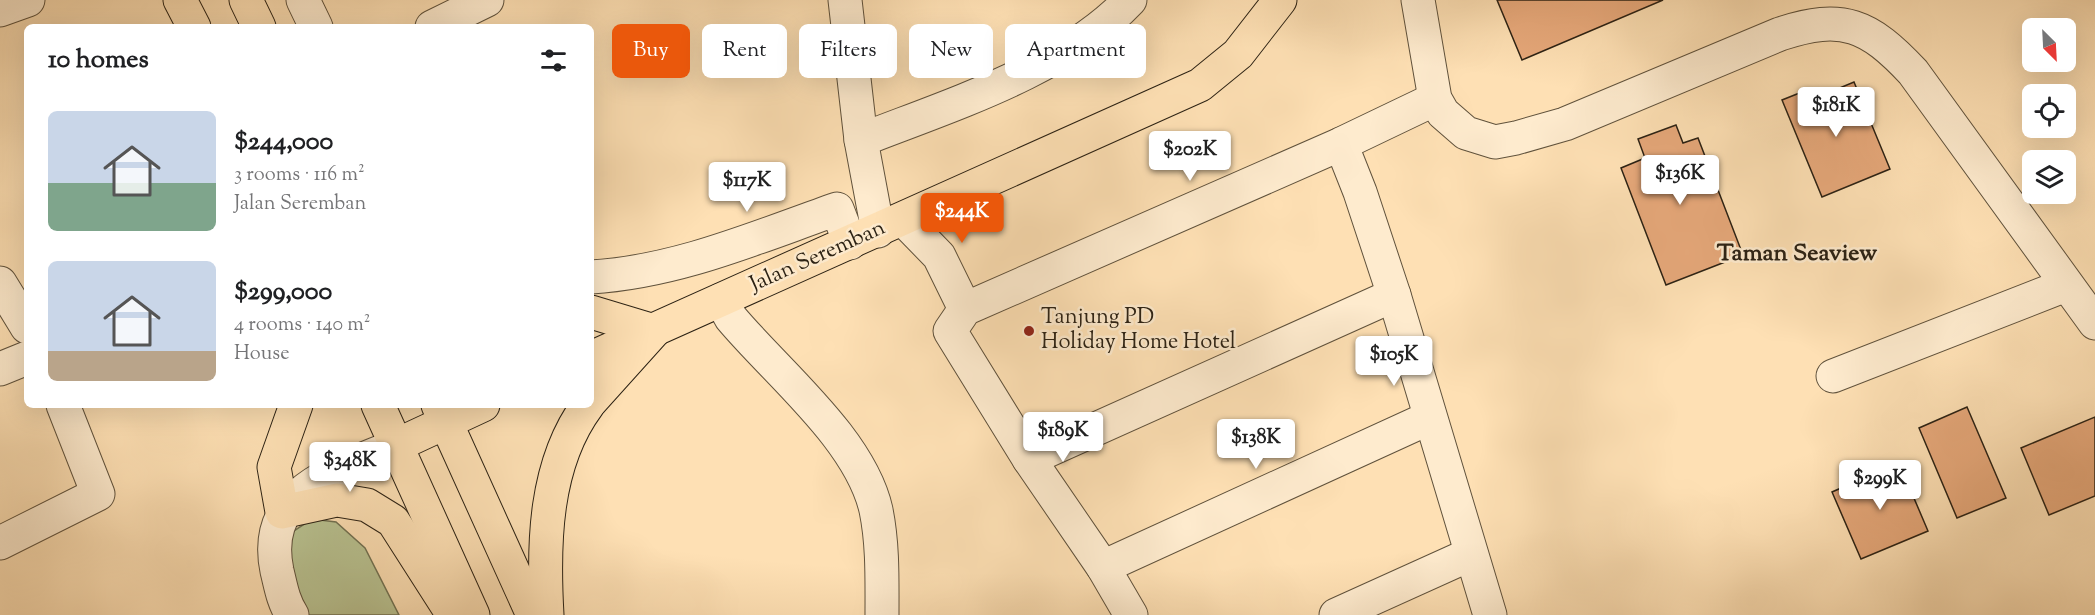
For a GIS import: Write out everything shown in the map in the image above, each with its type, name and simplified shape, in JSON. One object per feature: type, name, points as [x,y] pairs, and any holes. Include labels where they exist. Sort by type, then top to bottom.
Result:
[{"type":"main road","points":[[180,0],[192,24]]},
{"type":"main road","points":[[246,0],[258,24]]},
{"type":"main road","name":"Jalan Seremban","points":[[594,357],[1200,86],[1238,54],[1280,0]]},
{"type":"main road","points":[[594,313],[654,331],[594,398]]},
{"type":"main road","points":[[295,408],[274,466],[282,512],[337,500],[367,506],[393,521],[442,598],[459,615]]},
{"type":"main road","points":[[379,408],[473,615]]},
{"type":"main road","points":[[397,445],[442,413],[468,408]]},
{"type":"main road","points":[[547,615],[544,564],[550,498],[566,444],[586,408]]},
{"type":"main road","points":[[442,413],[533,615]]},
{"type":"street","points":[[0,10],[28,0]]},
{"type":"street","points":[[303,0],[315,24]]},
{"type":"street","points":[[440,24],[487,0]]},
{"type":"street","points":[[845,0],[861,140],[877,231]]},
{"type":"street","points":[[861,140],[1009,82],[1107,25],[1130,0]]},
{"type":"street","points":[[1418,0],[1435,99],[1443,113],[1466,133],[1495,142],[1565,124],[1780,34],[1809,12],[1853,25],[1888,45],[1913,72],[2095,323]]},
{"type":"street","points":[[1131,615],[1103,567],[1029,459],[950,331],[965,309],[1341,144],[1435,99]]},
{"type":"street","points":[[1341,144],[1360,192],[1394,295],[1429,418],[1490,615]]},
{"type":"street","points":[[594,277],[616,275],[692,260],[837,209],[877,231],[939,256],[965,309]]},
{"type":"street","points":[[0,284],[24,322]]},
{"type":"street","points":[[1833,376],[2066,285]]},
{"type":"street","points":[[1029,459],[1394,295]]},
{"type":"street","points":[[721,300],[746,336],[827,423],[859,466],[876,509],[881,550],[882,615]]},
{"type":"street","points":[[0,369],[24,359]]},
{"type":"street","points":[[0,543],[98,494],[64,408]]},
{"type":"street","points":[[1103,567],[1429,418]]},
{"type":"street","points":[[292,615],[284,602],[272,549],[282,512],[308,487],[397,445]]},
{"type":"street","points":[[1336,615],[1471,554]]},
{"type":"green space","points":[[312,519],[336,522],[365,548],[399,615],[306,615],[289,582],[286,536]]},
{"type":"building","points":[[1497,0],[1663,0],[1522,60]]},
{"type":"building","points":[[1854,82],[1890,169],[1822,197],[1782,100],[1807,90],[1811,100]]},
{"type":"building","points":[[1676,125],[1683,143],[1698,138],[1743,255],[1666,285],[1621,168],[1645,158],[1638,139]]},
{"type":"building","points":[[1967,407],[2006,498],[1957,518],[1919,428]]},
{"type":"building","points":[[2095,417],[2095,496],[2049,515],[2021,448]]},
{"type":"building","points":[[1899,463],[1928,531],[1861,559],[1832,492]]},
{"type":"place","name":"Tanjung PD Holiday Home Hotel","points":[[1029,331]]},
{"type":"district","name":"Taman Seaview","points":[[1797,254]]}]
